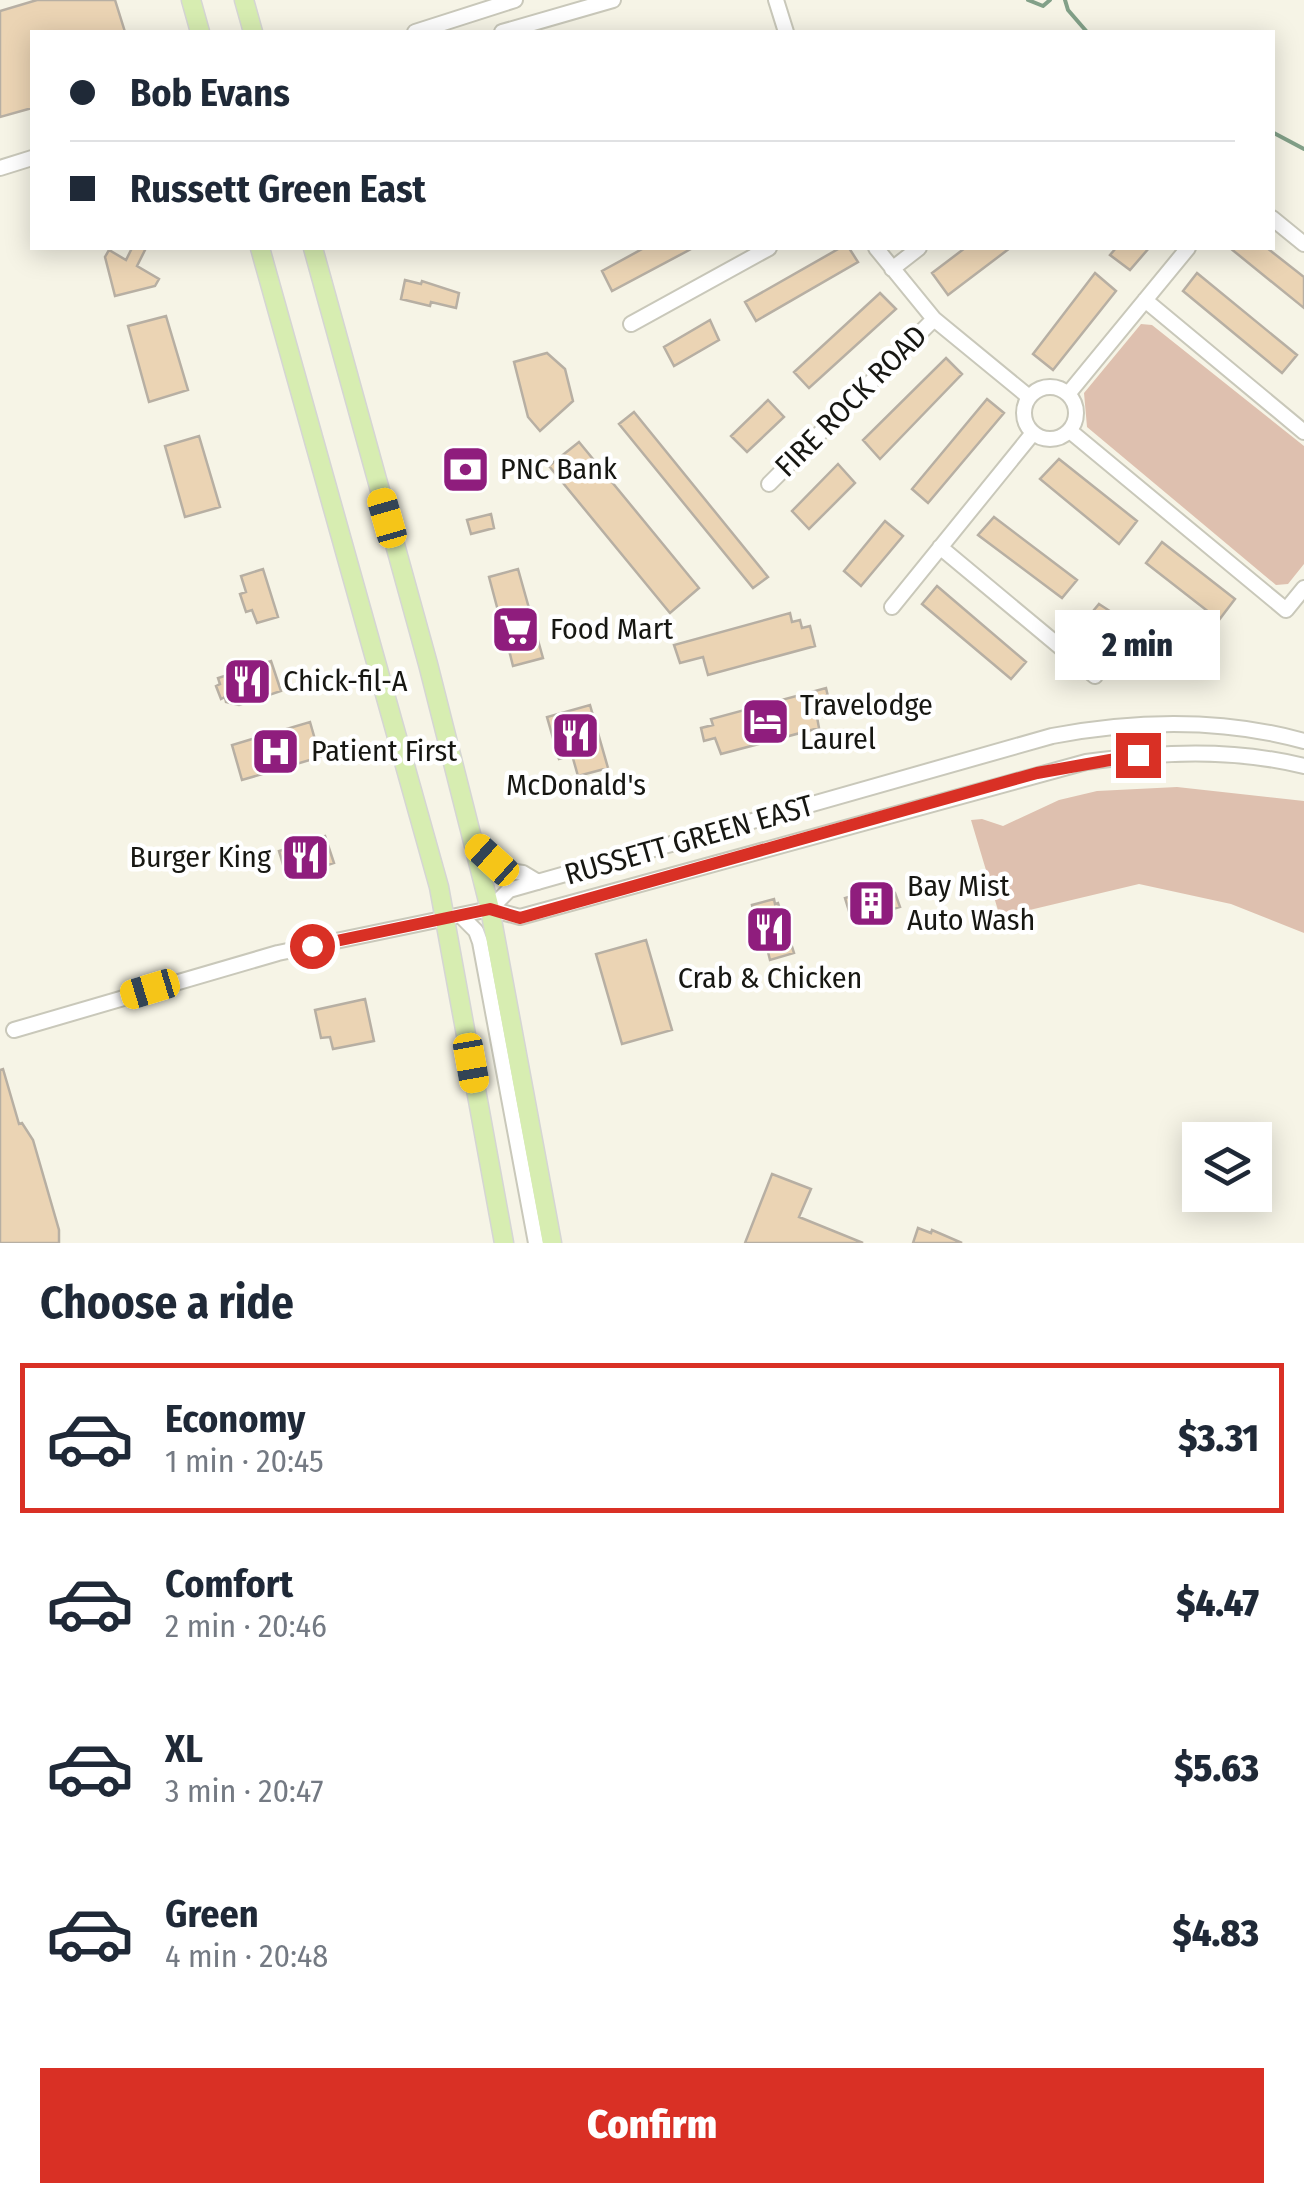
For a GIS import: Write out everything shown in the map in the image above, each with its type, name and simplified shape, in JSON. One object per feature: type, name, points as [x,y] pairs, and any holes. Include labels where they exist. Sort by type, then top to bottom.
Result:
[{"type":"main road","points":[[191,0],[199,30]]},
{"type":"main road","points":[[244,0],[252,30]]},
{"type":"main road","points":[[261,250],[453,918],[504,1243]]},
{"type":"main road","points":[[313,250],[414,611],[490,909],[552,1243]]},
{"type":"street","points":[[421,30],[515,0]]},
{"type":"street","points":[[509,30],[612,0]]},
{"type":"street","points":[[776,0],[785,30]]},
{"type":"street","points":[[0,168],[30,159]]},
{"type":"street","points":[[1275,220],[1304,244]]},
{"type":"street","points":[[632,324],[764,250]]},
{"type":"street","points":[[878,250],[934,319],[1029,397]]},
{"type":"street","points":[[892,268],[917,250]]},
{"type":"street","points":[[1068,394],[1186,250]]},
{"type":"street","points":[[1145,300],[1304,432]]},
{"type":"street","name":"FIRE ROCK ROAD","points":[[768,484],[934,319]]},
{"type":"street","points":[[1044,388],[1068,394],[1076,416],[1070,431],[1048,439],[1033,433],[1025,420],[1029,397],[1044,388]]},
{"type":"street","points":[[1070,431],[1286,610],[1304,588]]},
{"type":"street","points":[[892,607],[1033,433]]},
{"type":"street","points":[[940,547],[1096,676]]},
{"type":"street","name":"RUSSETT GREEN EAST","points":[[1304,741],[1220,724],[1132,723],[1086,730],[1038,740],[509,890],[490,909],[520,918],[1086,762],[1138,755],[1208,753],[1258,755],[1304,766]]},
{"type":"street","points":[[473,843],[508,871],[523,873],[538,882]]},
{"type":"street","points":[[14,1030],[278,953],[490,909]]},
{"type":"street","points":[[453,918],[476,931],[480,942],[536,1243]]},
{"type":"shaded area","points":[[1141,324],[1152,325],[1304,446],[1304,564],[1288,584],[1276,585],[1087,427],[1084,393]]},
{"type":"shaded area","points":[[1177,787],[1304,801],[1304,933],[1231,904],[1139,884],[1000,917],[971,820],[982,819],[1003,826],[1059,800],[1097,791]]},
{"type":"building","points":[[37,0],[115,0],[124,30],[30,30],[30,109],[0,117],[0,11]]},
{"type":"building","points":[[109,250],[126,260],[131,250],[145,250],[137,266],[159,279],[155,286],[115,296],[105,257]]},
{"type":"building","points":[[640,250],[689,250],[612,291],[602,271]]},
{"type":"building","points":[[836,250],[850,250],[858,262],[756,321],[745,302]]},
{"type":"building","points":[[962,250],[1007,250],[948,295],[932,273]]},
{"type":"building","points":[[1114,250],[1147,250],[1130,270],[1110,255]]},
{"type":"building","points":[[1232,250],[1270,250],[1304,277],[1304,308]]},
{"type":"building","points":[[1095,273],[1116,291],[1053,370],[1033,354]]},
{"type":"building","points":[[1197,273],[1297,355],[1282,373],[1183,291]]},
{"type":"building","points":[[405,280],[421,284],[422,281],[459,293],[456,308],[401,299]]},
{"type":"building","points":[[880,293],[896,309],[809,388],[794,372]]},
{"type":"building","points":[[166,316],[188,390],[149,402],[128,326]]},
{"type":"building","points":[[710,320],[719,340],[674,366],[664,347]]},
{"type":"building","points":[[547,353],[565,369],[573,401],[540,431],[528,417],[514,362]]},
{"type":"building","points":[[946,358],[962,374],[880,459],[863,440]]},
{"type":"building","points":[[987,399],[1004,413],[928,503],[912,489]]},
{"type":"building","points":[[768,400],[784,417],[747,452],[731,436]]},
{"type":"building","points":[[634,412],[768,577],[753,588],[619,424]]},
{"type":"building","points":[[199,436],[220,507],[185,517],[165,446]]},
{"type":"building","points":[[579,442],[699,588],[670,613],[549,466]]},
{"type":"building","name":"PNC Bank","points":[[475,449],[484,481],[455,489],[447,457]]},
{"type":"building","points":[[1059,459],[1137,521],[1119,544],[1040,479]]},
{"type":"building","points":[[838,464],[855,483],[809,529],[792,511]]},
{"type":"building","points":[[491,514],[494,528],[471,534],[467,520]]},
{"type":"building","points":[[994,517],[1077,580],[1062,598],[978,535]]},
{"type":"building","points":[[885,521],[903,536],[861,586],[844,571]]},
{"type":"building","points":[[1162,542],[1235,599],[1219,620],[1146,563]]},
{"type":"building","points":[[263,569],[278,617],[257,623],[252,610],[246,612],[240,594],[246,592],[241,576]]},
{"type":"building","points":[[518,569],[543,658],[513,666],[507,642],[501,643],[496,623],[501,622],[489,577]]},
{"type":"building","points":[[937,586],[1026,662],[1011,679],[922,604]]},
{"type":"building","points":[[1099,604],[1142,632],[1126,652],[1084,622]]},
{"type":"building","points":[[790,613],[792,622],[800,620],[802,628],[810,626],[815,646],[708,675],[703,657],[680,663],[674,645]]},
{"type":"building","name":"Chick-fil-A","points":[[271,661],[281,691],[239,705],[226,702],[225,697],[221,699],[216,686],[220,684],[218,678]]},
{"type":"building","name":"Travelodge Laurel","points":[[826,688],[830,705],[825,706],[827,715],[817,717],[819,728],[721,754],[715,738],[704,741],[701,728],[713,725],[711,719]]},
{"type":"building","name":"McDonald's","points":[[590,705],[608,768],[578,776],[572,755],[559,759],[547,717]]},
{"type":"building","name":"Patient First","points":[[310,722],[320,757],[242,780],[232,745]]},
{"type":"building","name":"Burger King","points":[[325,836],[334,863],[287,878],[279,851]]},
{"type":"building","name":"Bay Mist Auto Wash","points":[[874,889],[877,898],[895,893],[900,907],[852,921],[845,898]]},
{"type":"building","name":"Crab & Chicken","points":[[774,899],[794,953],[770,960],[752,905]]},
{"type":"building","points":[[646,940],[672,1030],[622,1044],[596,954]]},
{"type":"building","points":[[365,999],[374,1041],[333,1049],[330,1037],[321,1038],[315,1010]]},
{"type":"building","points":[[3,1069],[19,1124],[33,1140],[59,1230],[59,1243],[0,1243]]},
{"type":"building","points":[[772,1174],[811,1189],[799,1217],[863,1243],[745,1243]]},
{"type":"building","points":[[918,1228],[931,1233],[932,1230],[962,1243],[913,1243]]},
{"type":"waterway","points":[[1028,0],[1043,6],[1050,0]]},
{"type":"waterway","points":[[1065,0],[1068,10],[1085,30]]},
{"type":"waterway","points":[[1275,134],[1304,149]]},
{"type":"place","name":"PNC Bank","points":[[465,469]]},
{"type":"place","name":"Food Mart","points":[[515,629]]},
{"type":"place","name":"Chick-fil-A","points":[[248,681]]},
{"type":"place","name":"Travelodge Laurel","points":[[765,722]]},
{"type":"place","name":"McDonald's","points":[[576,736]]},
{"type":"place","name":"Patient First","points":[[276,751]]},
{"type":"place","name":"Burger King","points":[[306,857]]},
{"type":"place","name":"Bay Mist Auto Wash","points":[[872,903]]},
{"type":"place","name":"Crab & Chicken","points":[[770,929]]},
{"type":"route","points":[[312,946],[490,909],[520,918],[1037,773],[1138,755]]}]
